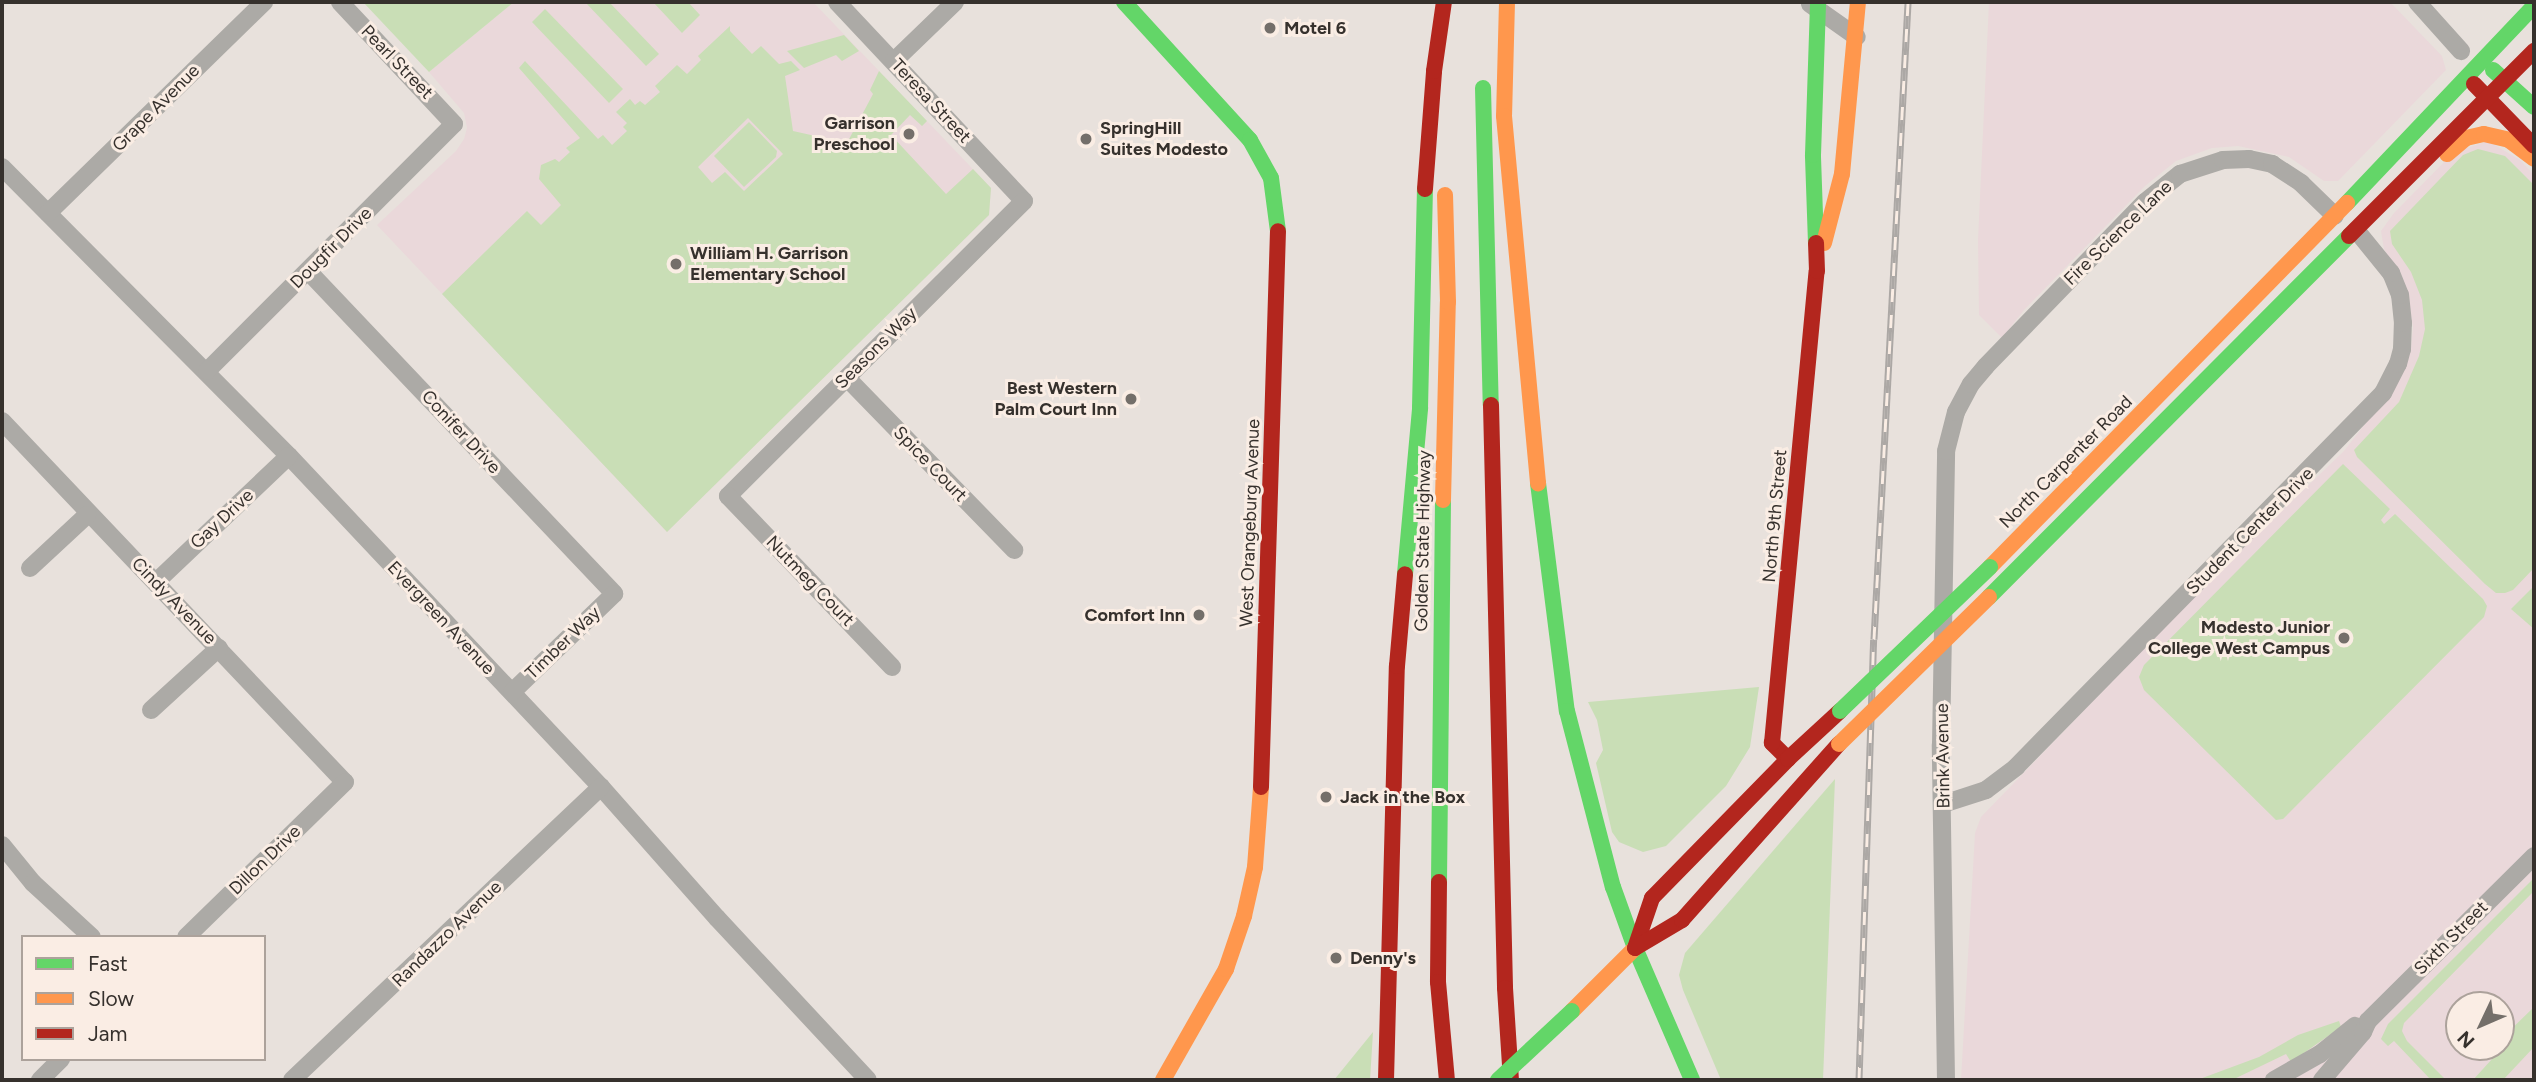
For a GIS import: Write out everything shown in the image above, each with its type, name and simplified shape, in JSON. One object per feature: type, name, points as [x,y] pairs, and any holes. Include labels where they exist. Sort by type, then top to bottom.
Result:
[{"type":"main road","name":"West Orangeburg Avenue","points":[[1124,2],[1250,140],[1271,178],[1278,223],[1262,767],[1255,867],[1244,916],[1226,969],[1163,1080]]},
{"type":"main road","name":"Golden State Highway","points":[[1446,2],[1444,166],[1448,302],[1440,600],[1438,982],[1447,1080]]},
{"type":"main road","points":[[1386,1080],[1397,666],[1420,408],[1425,184],[1434,71],[1446,2]]},
{"type":"main road","points":[[1507,2],[1504,116],[1553,623],[1580,769],[1603,855],[1634,948],[1692,1080]]},
{"type":"main road","name":"North 9th Street","points":[[1817,271],[1842,174],[1857,37],[1858,2]]},
{"type":"main road","name":"North 9th Street","points":[[1788,759],[1772,743],[1817,271],[1813,155],[1814,4]]},
{"type":"main road","name":"North Carpenter Road","points":[[1634,948],[1652,898],[1788,759],[1990,567],[2335,216],[2534,6]]},
{"type":"main road","name":"North Carpenter Road","points":[[1498,1080],[1634,948],[1682,920],[1839,744],[2534,51]]},
{"type":"main road","points":[[2480,60],[2534,107]]},
{"type":"main road","points":[[1483,66],[1505,988],[1511,1080]]},
{"type":"main road","points":[[2466,76],[2534,146]]},
{"type":"main road","points":[[2356,230],[2388,212],[2459,143],[2473,135],[2484,134],[2509,140],[2534,159]]},
{"type":"street","name":"Grape Avenue","points":[[48,214],[264,2]]},
{"type":"street","name":"Pearl Street","points":[[340,2],[454,124]]},
{"type":"street","name":"Teresa Street","points":[[837,2],[1024,201]]},
{"type":"street","points":[[894,61],[955,2]]},
{"type":"street","points":[[2417,2],[2461,51],[2480,60]]},
{"type":"street","points":[[1814,4],[1857,37]]},
{"type":"street","points":[[2461,51],[2466,76]]},
{"type":"street","name":"Dougfir Drive","points":[[207,371],[454,124]]},
{"type":"street","name":"Fire Science Lane","points":[[1950,432],[1963,397],[1986,366],[2145,202],[2180,174],[2202,164],[2223,160],[2249,159],[2272,164],[2301,183],[2335,216]]},
{"type":"street","name":"Evergreen Avenue","points":[[2,167],[289,456],[601,787],[724,927],[868,1080]]},
{"type":"street","name":"Seasons Way","points":[[728,496],[1024,201]]},
{"type":"street","name":"Student Center Drive","points":[[1943,804],[1986,790],[2016,767],[2383,393],[2398,364],[2402,349],[2400,295],[2391,273],[2356,230]]},
{"type":"street","name":"Conifer Drive","points":[[308,271],[614,594]]},
{"type":"street","name":"Spice Court","points":[[847,378],[1014,550]]},
{"type":"street","name":"Cindy Avenue","points":[[2,421],[87,515],[156,582],[345,782]]},
{"type":"street","name":"Brink Avenue","points":[[1946,1080],[1943,652],[1946,451],[1950,432]]},
{"type":"street","name":"Gay Drive","points":[[156,582],[289,456]]},
{"type":"street","name":"Nutmeg Court","points":[[728,496],[892,667]]},
{"type":"street","points":[[30,568],[87,515]]},
{"type":"street","name":"Timber Way","points":[[512,692],[614,594]]},
{"type":"street","points":[[150,710],[219,648]]},
{"type":"street","name":"Dillon Drive","points":[[188,935],[345,782]]},
{"type":"street","name":"Randazzo Avenue","points":[[292,1080],[601,787]]},
{"type":"street","points":[[2,845],[33,883],[90,935]]},
{"type":"street","name":"Sixth Street","points":[[2322,1080],[2363,1032],[2368,1021],[2534,856]]},
{"type":"street","name":"Sixth Street","points":[[2274,1080],[2320,1054],[2357,1025],[2368,1021]]},
{"type":"street","points":[[40,1080],[59,1061]]},
{"type":"shaded area","name":"William H. Garrison Elementary School","points":[[514,2],[813,2],[991,188],[989,215],[667,532],[377,225],[456,151],[464,139],[467,128],[464,113],[429,72]]},
{"type":"shaded area","points":[[1989,2],[2390,2],[2442,56],[2446,70],[2338,181],[2324,181],[2289,157],[2238,146],[2212,148],[2176,161],[2145,186],[2024,310],[2002,338],[1979,315],[1978,240]]},
{"type":"shaded area","name":"Modesto Junior College West Campus","points":[[2488,141],[2520,160],[2534,175],[2534,1080],[1961,1080],[1975,833],[1981,817],[2219,571],[2344,451],[2404,369],[2411,348],[2413,327],[2407,290],[2384,249],[2381,231],[2394,213],[2453,153]]},
{"type":"green space","points":[[363,2],[514,2],[429,72]]},
{"type":"green space","points":[[585,2],[609,2],[659,54],[646,66]]},
{"type":"green space","points":[[653,2],[688,2],[700,15],[682,33]]},
{"type":"green space","points":[[545,9],[623,89],[609,103],[532,22]]},
{"type":"green space","name":"William H. Garrison Elementary School","points":[[730,26],[730,31],[752,54],[761,46],[779,64],[791,61],[800,70],[785,76],[793,131],[847,143],[873,94],[870,90],[879,71],[927,121],[922,126],[910,115],[891,135],[946,194],[973,169],[991,188],[989,215],[667,532],[442,294],[527,211],[541,225],[561,205],[539,179],[541,165],[555,159],[559,162],[570,152],[566,148],[580,138],[519,68],[525,61],[598,139],[603,135],[612,145],[627,131],[623,127],[627,123],[616,112],[630,99],[635,105],[640,101],[645,105],[660,92],[655,86],[677,65],[687,74],[701,60],[698,56]],"holes":[[[748,118],[783,154],[744,191],[725,172],[712,183],[698,167]]]},
{"type":"green space","points":[[844,35],[859,51],[842,61],[836,55],[804,68],[787,51]]},
{"type":"green space","points":[[749,122],[777,151],[776,157],[744,187],[714,156]]},
{"type":"green space","points":[[2478,149],[2505,156],[2534,185],[2534,568],[2513,590],[2505,593],[2496,593],[2485,584],[2357,457],[2354,450],[2399,402],[2419,356],[2425,329],[2422,300],[2411,272],[2392,244],[2390,231],[2463,155]]},
{"type":"green space","points":[[2343,464],[2390,509],[2381,520],[2384,524],[2395,514],[2483,599],[2487,606],[2484,617],[2283,819],[2276,820],[2144,690],[2139,677],[2144,665]]},
{"type":"green space","points":[[2534,586],[2534,629],[2511,609]]},
{"type":"green space","points":[[1759,687],[1750,747],[1726,786],[1666,846],[1643,852],[1619,842],[1612,832],[1596,763],[1603,750],[1597,720],[1588,702]]},
{"type":"green space","points":[[1835,779],[1823,1080],[1721,1080],[1683,990],[1679,975],[1685,953]]},
{"type":"green space","points":[[2534,878],[2534,891],[2404,1023],[2402,1031],[2407,1041],[2446,1080],[2431,1080],[2394,1041],[2388,1046],[2381,1039],[2388,1024]]},
{"type":"green space","points":[[2534,1007],[2534,1047],[2503,1080],[2473,1080],[2490,1061],[2515,1061],[2515,1025]]},
{"type":"green space","points":[[2339,1021],[2341,1027],[2291,1062],[2286,1054],[2232,1080],[2197,1080],[2259,1057],[2298,1035]]},
{"type":"green space","points":[[1373,1032],[1370,1080],[1334,1080]]},
{"type":"railway","points":[[1859,1080],[1874,639],[1908,2]]},
{"type":"traffic: fast","points":[[1124,2],[1250,140],[1271,178],[1278,231]]},
{"type":"traffic: fast","points":[[1816,243],[1813,155],[1818,2]]},
{"type":"traffic: fast","points":[[2347,203],[2534,6]]},
{"type":"traffic: fast","points":[[2493,70],[2534,107]]},
{"type":"traffic: fast","points":[[1483,88],[1491,405]]},
{"type":"traffic: fast","points":[[1405,574],[1420,408],[1425,189]]},
{"type":"traffic: fast","points":[[1989,597],[2349,236]]},
{"type":"traffic: fast","points":[[1538,483],[1567,711],[1613,887],[1635,948],[1692,1080]]},
{"type":"traffic: fast","points":[[1439,882],[1443,500]]},
{"type":"traffic: fast","points":[[1840,711],[1990,567]]},
{"type":"traffic: fast","points":[[1498,1080],[1572,1011]]},
{"type":"traffic: slow","points":[[1507,2],[1504,116],[1538,483]]},
{"type":"traffic: slow","points":[[1824,243],[1842,174],[1858,2]]},
{"type":"traffic: slow","points":[[2447,154],[2466,138],[2484,134],[2509,140],[2534,159]]},
{"type":"traffic: slow","points":[[1443,500],[1448,302],[1445,195]]},
{"type":"traffic: slow","points":[[1990,567],[2347,203]]},
{"type":"traffic: slow","points":[[1839,744],[1989,597]]},
{"type":"traffic: slow","points":[[1163,1080],[1226,969],[1244,916],[1255,867],[1261,787]]},
{"type":"traffic: slow","points":[[1572,1011],[1635,948]]},
{"type":"traffic: jam","points":[[1425,189],[1434,71],[1444,2]]},
{"type":"traffic: jam","points":[[2349,236],[2534,51]]},
{"type":"traffic: jam","points":[[2474,84],[2534,146]]},
{"type":"traffic: jam","points":[[1261,787],[1278,231]]},
{"type":"traffic: jam","points":[[1788,759],[1772,743],[1817,271],[1816,243]]},
{"type":"traffic: jam","points":[[1491,405],[1505,988],[1511,1080]]},
{"type":"traffic: jam","points":[[1386,1080],[1397,666],[1405,574]]},
{"type":"traffic: jam","points":[[1635,948],[1652,898],[1788,759],[1840,711]]},
{"type":"traffic: jam","points":[[1635,948],[1682,920],[1839,744]]},
{"type":"traffic: jam","points":[[1439,882],[1438,982],[1447,1080]]},
{"type":"place","name":"Motel 6","points":[[1270,28]]},
{"type":"place","name":"Garrison Preschool","points":[[909,134]]},
{"type":"place","name":"SpringHill Suites Modesto","points":[[1086,139]]},
{"type":"place","name":"William H. Garrison Elementary School","points":[[676,264]]},
{"type":"place","name":"Best Western Palm Court Inn","points":[[1131,399]]},
{"type":"place","name":"Comfort Inn","points":[[1199,615]]},
{"type":"place","name":"Modesto Junior College West Campus","points":[[2344,638]]},
{"type":"place","name":"Jack in the Box","points":[[1326,797]]},
{"type":"place","name":"Denny's","points":[[1336,958]]}]
